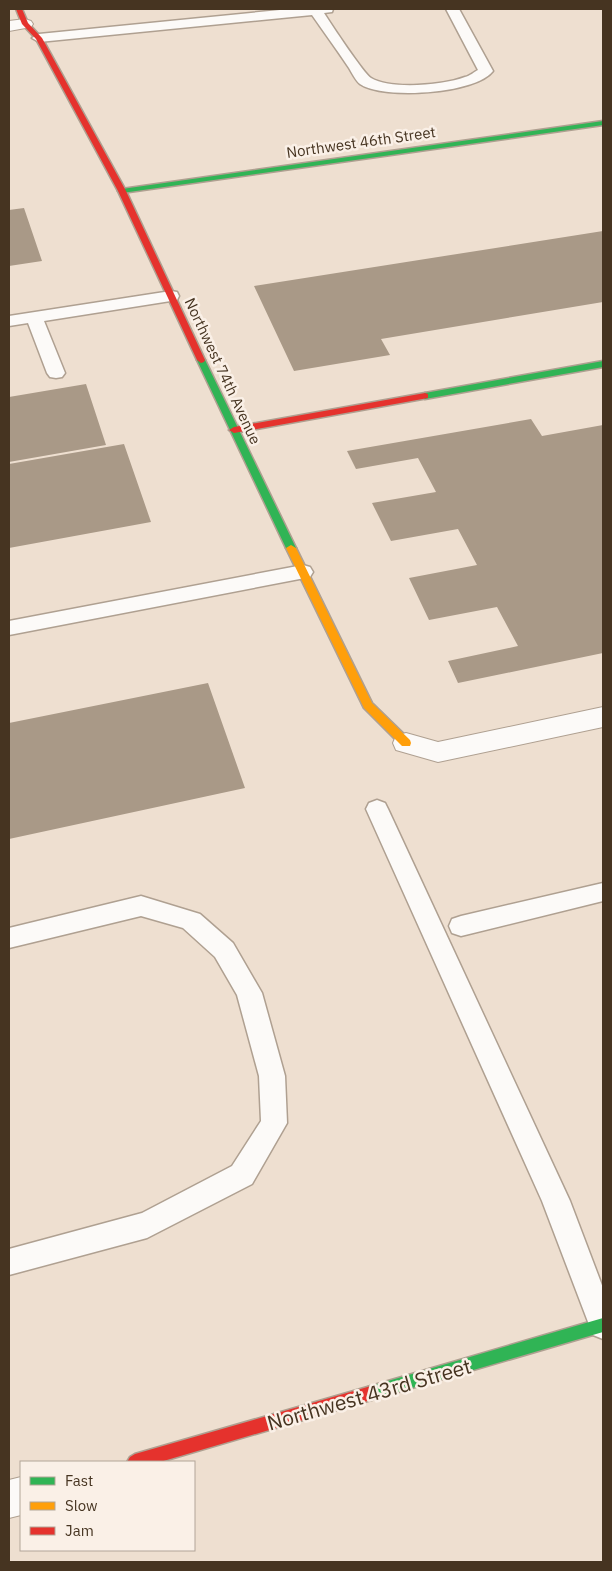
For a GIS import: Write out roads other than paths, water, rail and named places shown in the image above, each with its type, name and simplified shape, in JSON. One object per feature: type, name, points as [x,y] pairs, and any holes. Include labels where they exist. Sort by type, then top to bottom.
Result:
[{"type":"street","name":"Northwest 74th Avenue","points":[[22,16],[39,38],[122,191],[234,430],[368,705],[406,743]]},
{"type":"street","points":[[9,26],[22,16]]},
{"type":"street","name":"Northwest 46th Street","points":[[122,191],[603,123]]},
{"type":"street","points":[[234,430],[603,364]]},
{"type":"street","points":[[406,743],[438,752],[603,717]]},
{"type":"street","name":"Northwest 43rd Street","points":[[138,1461],[603,1325]]},
{"type":"lane","points":[[39,38],[321,9],[365,81],[388,88],[414,89],[448,86],[471,80],[486,71],[453,9]]},
{"type":"lane","points":[[9,321],[171,296]]},
{"type":"lane","points":[[34,317],[56,373]]},
{"type":"lane","points":[[9,628],[303,572]]},
{"type":"lane","points":[[377,809],[556,1201],[603,1325]]},
{"type":"lane","points":[[461,926],[603,892]]},
{"type":"lane","points":[[9,938],[141,906],[191,921],[224,950],[249,992],[272,1076],[274,1123],[242,1175],[148,1224],[9,1262]]}]
